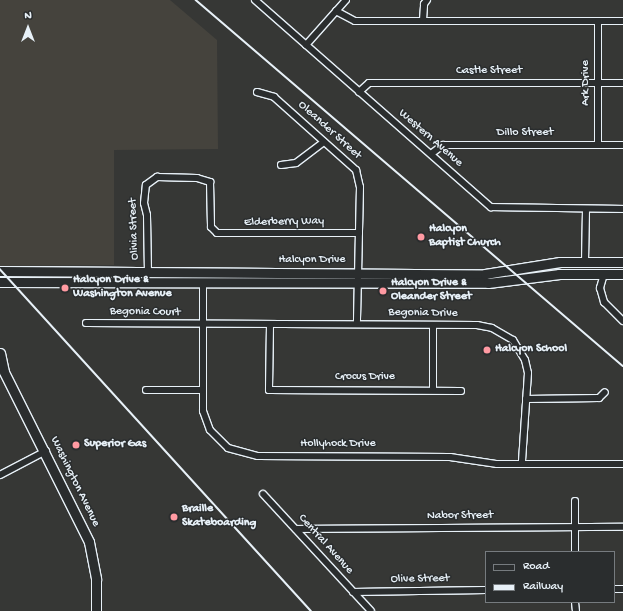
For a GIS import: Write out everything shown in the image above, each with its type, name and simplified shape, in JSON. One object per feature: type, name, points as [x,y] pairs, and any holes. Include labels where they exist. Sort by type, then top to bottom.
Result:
[{"type":"main road","name":"Halcyon Drive","points":[[0,271],[485,274],[585,262],[623,262]]},
{"type":"main road","points":[[437,283],[454,274]]},
{"type":"main road","name":"Halcyon Drive","points":[[0,282],[488,283],[558,274],[623,274]]},
{"type":"main road","name":"Washington Avenue","points":[[0,353],[2,371],[46,451],[89,542],[96,579],[96,611]]},
{"type":"street","points":[[306,45],[346,0]]},
{"type":"street","points":[[423,20],[424,4],[428,0]]},
{"type":"street","name":"Western Avenue","points":[[259,1],[306,45],[491,207],[623,210]]},
{"type":"street","points":[[336,10],[355,21],[623,21]]},
{"type":"street","name":"Ark Drive","points":[[598,21],[598,145]]},
{"type":"street","name":"Castle Street","points":[[359,92],[369,83],[623,83]]},
{"type":"street","name":"Oleander Street","points":[[257,92],[274,97],[356,170],[360,186],[357,324]]},
{"type":"street","points":[[281,165],[296,163],[324,142]]},
{"type":"street","name":"Dillo Street","points":[[431,154],[443,145],[623,145]]},
{"type":"street","name":"Olivia Street","points":[[148,273],[147,215],[144,203],[146,186],[157,177],[197,178],[210,182],[211,227]]},
{"type":"street","points":[[585,262],[586,209]]},
{"type":"street","name":"Elderberry Way","points":[[211,227],[217,233],[230,234],[359,233]]},
{"type":"street","points":[[604,274],[600,288],[604,302],[623,320]]},
{"type":"street","name":"Hollyhock Drive","points":[[203,282],[203,411],[210,430],[228,448],[248,455],[450,457],[485,463],[522,462],[623,464]]},
{"type":"street","name":"Begonia Court","points":[[86,323],[203,324]]},
{"type":"street","name":"Begonia Drive","points":[[203,324],[477,325],[492,328],[508,336],[525,360],[526,399],[522,462]]},
{"type":"street","name":"Crocus Drive","points":[[270,325],[269,390],[432,389],[461,391]]},
{"type":"street","points":[[432,389],[433,326]]},
{"type":"street","points":[[146,390],[202,390]]},
{"type":"street","points":[[526,399],[598,398],[605,392]]},
{"type":"street","points":[[0,475],[46,451]]},
{"type":"street","name":"Central Avenue","points":[[263,494],[371,611]]},
{"type":"street","points":[[575,501],[575,551]]},
{"type":"street","name":"Nabor Street","points":[[296,529],[623,527]]},
{"type":"street","name":"Olive Street","points":[[353,592],[485,590]]},
{"type":"shaded area","points":[[0,0],[170,0],[217,40],[218,149],[114,150],[114,265],[0,266]]},
{"type":"railway","points":[[196,0],[623,366]]},
{"type":"railway","points":[[0,269],[311,611]]},
{"type":"place","name":"Halcyon Baptist Church","points":[[421,237]]},
{"type":"place","name":"Halcyon Drive & Washington Avenue","points":[[65,288]]},
{"type":"place","name":"Halcyon Drive & Oleander Street","points":[[383,291]]},
{"type":"place","name":"Halcyon School","points":[[487,350]]},
{"type":"place","name":"Superior Gas","points":[[76,445]]},
{"type":"place","name":"Braille Skateboarding","points":[[174,517]]}]
